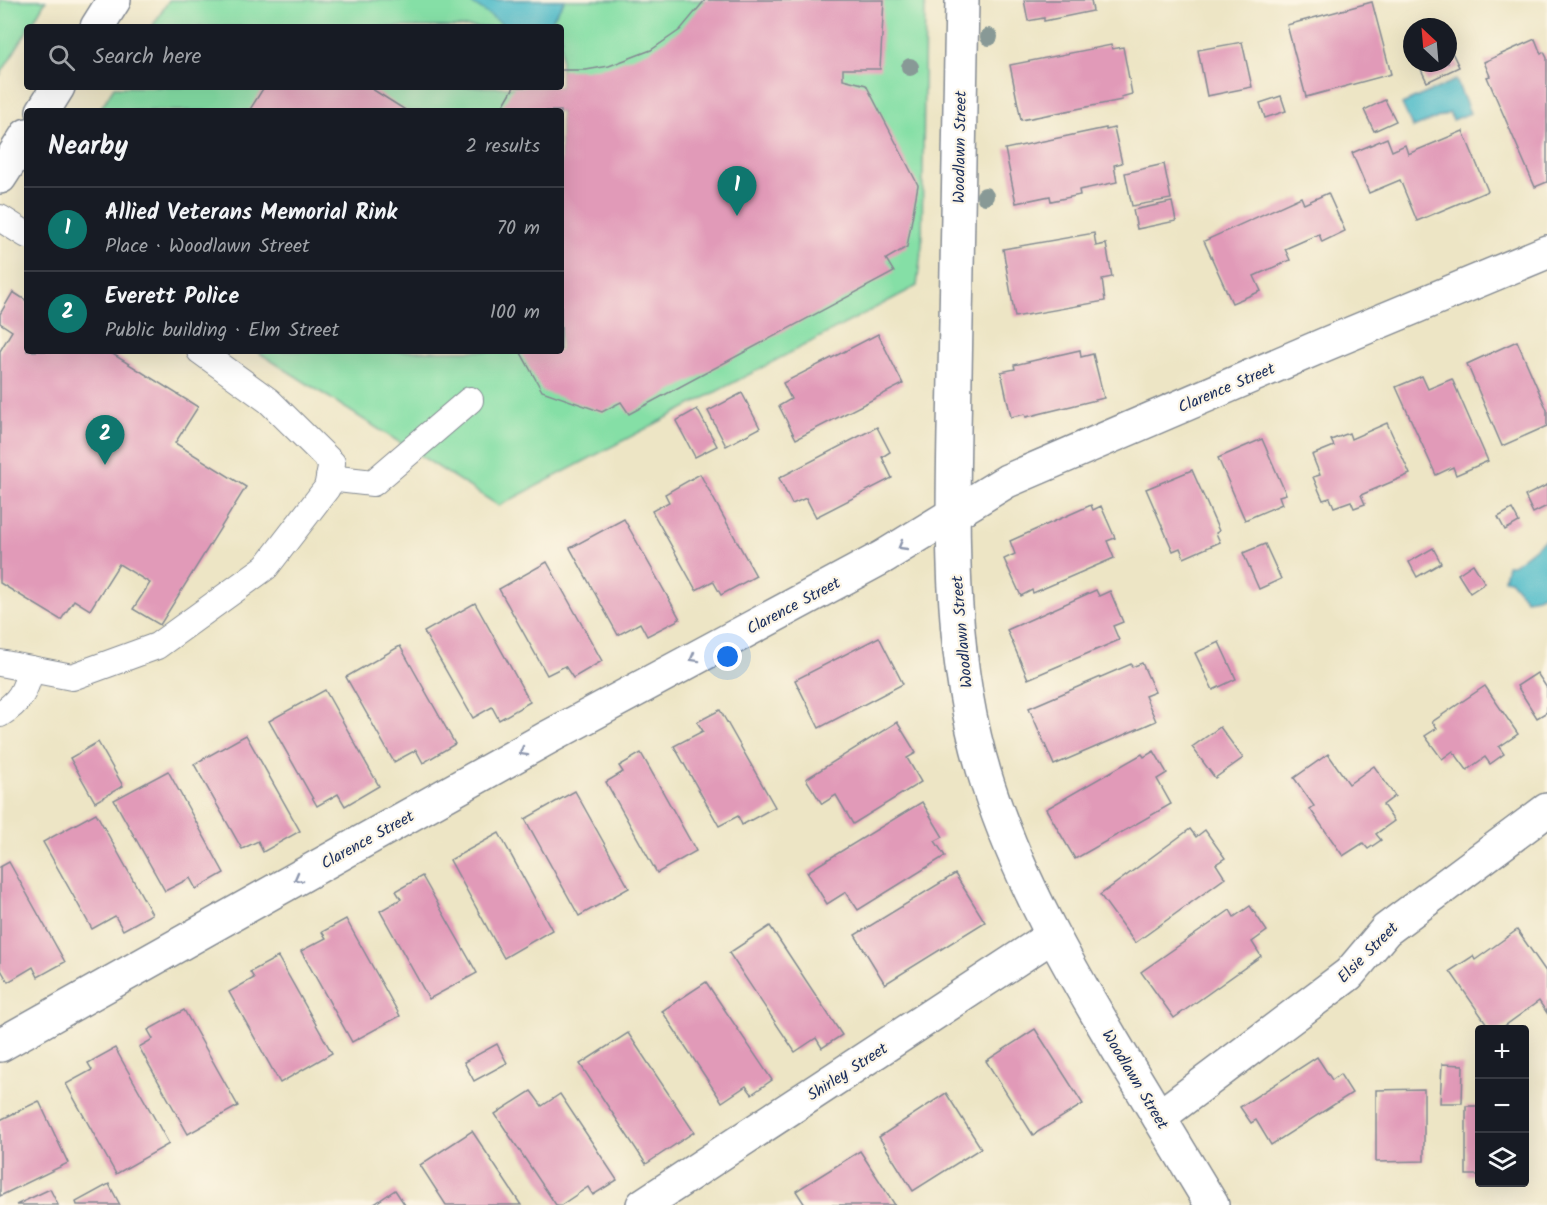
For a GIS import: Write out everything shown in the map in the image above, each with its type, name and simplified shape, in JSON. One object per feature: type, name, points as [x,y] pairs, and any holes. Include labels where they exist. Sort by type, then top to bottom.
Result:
[{"type":"street","points":[[99,24],[114,0]]},
{"type":"street","name":"Woodlawn Street","points":[[962,0],[953,516],[958,633],[971,717],[987,783],[1003,827],[1052,936],[1212,1205]]},
{"type":"street","points":[[44,108],[56,90]]},
{"type":"street","points":[[0,177],[24,140]]},
{"type":"street","name":"Clarence Street","points":[[0,1044],[547,738],[883,557],[1015,478],[1547,252]]},
{"type":"street","name":"Elsie Street","points":[[1159,1118],[1349,974],[1386,930],[1547,810]]},
{"type":"street","name":"Shirley Street","points":[[643,1205],[1052,936]]},
{"type":"lane","points":[[0,218],[24,233]]},
{"type":"lane","points":[[0,663],[72,677],[157,646],[266,567],[327,488],[332,463],[269,400],[204,354]]},
{"type":"lane","points":[[329,478],[373,483],[471,400]]},
{"type":"lane","points":[[0,714],[11,707],[25,690],[31,669]]},
{"type":"green space","points":[[0,0],[46,0],[32,24],[24,24],[24,36],[0,75]]},
{"type":"green space","points":[[169,0],[925,0],[922,245],[917,286],[499,506],[261,354],[564,354],[564,108],[101,108],[112,90],[564,90],[564,24],[154,24]]},
{"type":"water","points":[[467,0],[565,0],[549,24],[503,24]]},
{"type":"water","points":[[1456,80],[1470,113],[1453,120],[1449,113],[1413,128],[1402,104]]},
{"type":"water","points":[[1547,538],[1547,594],[1526,599],[1510,580],[1504,579],[1507,565],[1513,565]]},
{"type":"building","points":[[705,0],[884,0],[880,69],[843,69],[843,79],[866,85],[918,185],[907,247],[886,259],[894,272],[629,414],[621,402],[602,412],[542,391],[522,354],[564,354],[564,108],[502,108],[512,90],[564,90],[564,70],[586,70],[609,66],[651,50],[680,30]]},
{"type":"building","points":[[1024,0],[1091,0],[1093,11],[1044,21],[1044,18],[1028,21]]},
{"type":"building","points":[[1372,2],[1391,74],[1306,97],[1287,25]]},
{"type":"building","points":[[1535,39],[1541,54],[1544,52],[1547,58],[1547,182],[1535,187],[1487,77],[1490,76],[1484,62]]},
{"type":"building","points":[[1242,42],[1252,87],[1207,96],[1198,50]]},
{"type":"building","points":[[1111,45],[1112,49],[1123,47],[1132,94],[1121,97],[1122,100],[1021,120],[1010,65]]},
{"type":"building","points":[[1422,72],[1448,72],[1427,82]]},
{"type":"building","points":[[262,90],[374,90],[402,108],[251,108]]},
{"type":"building","points":[[1281,96],[1286,111],[1265,118],[1260,103]]},
{"type":"building","points":[[1385,100],[1396,121],[1374,131],[1364,110]]},
{"type":"building","points":[[1106,128],[1106,130],[1114,128],[1122,163],[1114,165],[1117,182],[1079,190],[1080,195],[1051,201],[1050,196],[1016,203],[1005,149]]},
{"type":"building","points":[[1463,131],[1488,191],[1417,221],[1400,180],[1369,193],[1352,153],[1387,138],[1392,151],[1405,145],[1408,154]]},
{"type":"building","points":[[1164,164],[1171,199],[1132,206],[1125,173]]},
{"type":"building","points":[[1328,193],[1345,231],[1322,242],[1319,234],[1285,249],[1290,260],[1254,276],[1261,291],[1232,303],[1204,241],[1301,197],[1304,204]]},
{"type":"building","points":[[1172,202],[1176,221],[1137,229],[1133,210]]},
{"type":"building","points":[[1094,233],[1096,246],[1106,244],[1112,277],[1102,279],[1105,301],[1015,317],[1003,249]]},
{"type":"building","points":[[13,292],[24,299],[24,354],[113,354],[198,407],[175,443],[246,487],[160,625],[133,609],[150,583],[119,564],[90,610],[74,600],[61,620],[0,583],[0,351],[12,331],[0,323],[0,314]]},
{"type":"building","points":[[878,334],[903,384],[796,439],[779,406],[791,399],[783,383]]},
{"type":"building","points":[[1517,341],[1547,410],[1547,426],[1502,446],[1467,364]]},
{"type":"building","points":[[1080,350],[1081,357],[1093,354],[1104,398],[1026,417],[1025,414],[1011,417],[1001,372],[1015,369],[1014,365]]},
{"type":"building","points":[[1422,376],[1428,389],[1452,379],[1488,461],[1456,475],[1453,467],[1436,475],[1396,387]]},
{"type":"building","points":[[742,393],[760,428],[726,446],[708,411]]},
{"type":"building","points":[[697,409],[717,446],[695,457],[676,421]]},
{"type":"building","points":[[1387,423],[1410,474],[1361,495],[1365,504],[1354,508],[1351,501],[1334,507],[1330,498],[1323,500],[1313,477],[1320,475],[1312,455],[1334,446],[1331,440],[1349,433],[1351,439]]},
{"type":"building","points":[[877,427],[890,452],[882,457],[892,478],[816,517],[806,498],[792,504],[779,478]]},
{"type":"building","points":[[1262,439],[1286,494],[1279,496],[1282,504],[1245,520],[1218,458]]},
{"type":"building","points":[[1192,470],[1219,531],[1216,533],[1220,542],[1184,558],[1180,548],[1173,551],[1146,489]]},
{"type":"building","points":[[700,474],[756,576],[721,595],[713,581],[696,590],[652,511],[669,502],[665,494]]},
{"type":"building","points":[[1547,485],[1547,506],[1533,513],[1525,496]]},
{"type":"building","points":[[1091,505],[1093,510],[1101,506],[1115,538],[1107,541],[1114,558],[1021,596],[1004,559],[1015,554],[1010,541]]},
{"type":"building","points":[[1512,509],[1519,522],[1505,530],[1498,517]]},
{"type":"building","points":[[624,519],[680,619],[647,636],[640,623],[618,635],[570,548]]},
{"type":"building","points":[[1265,544],[1281,579],[1259,589],[1243,553]]},
{"type":"building","points":[[1433,548],[1441,563],[1417,577],[1409,562]]},
{"type":"building","points":[[547,562],[602,661],[573,678],[565,666],[547,675],[499,589]]},
{"type":"building","points":[[1473,564],[1485,583],[1470,593],[1458,574]]},
{"type":"building","points":[[1096,590],[1099,596],[1110,591],[1123,622],[1113,626],[1119,640],[1028,679],[1007,630]]},
{"type":"building","points":[[475,603],[530,702],[499,720],[492,707],[473,718],[424,632]]},
{"type":"building","points":[[879,637],[903,684],[819,728],[795,680]]},
{"type":"building","points":[[1219,642],[1236,679],[1213,690],[1195,653]]},
{"type":"building","points":[[400,646],[455,744],[423,763],[416,750],[394,762],[346,677]]},
{"type":"building","points":[[1142,663],[1155,692],[1145,696],[1156,721],[1054,765],[1029,708],[1131,664],[1132,667]]},
{"type":"building","points":[[1537,673],[1547,688],[1547,712],[1537,718],[1517,686]]},
{"type":"building","points":[[1485,686],[1518,734],[1499,747],[1504,754],[1490,764],[1485,757],[1467,770],[1453,751],[1442,759],[1425,736],[1437,728],[1432,722]]},
{"type":"building","points":[[325,690],[379,786],[345,806],[338,794],[317,806],[269,721]]},
{"type":"building","points":[[720,710],[775,807],[742,825],[738,816],[719,826],[674,746],[703,731],[697,722]]},
{"type":"building","points":[[897,722],[916,753],[907,758],[921,782],[853,824],[836,795],[822,804],[806,779]]},
{"type":"building","points":[[1220,727],[1243,758],[1215,778],[1192,747]]},
{"type":"building","points":[[246,735],[300,831],[263,852],[258,841],[242,849],[194,764]]},
{"type":"building","points":[[98,742],[123,786],[95,802],[70,758]]},
{"type":"building","points":[[1154,751],[1167,773],[1157,779],[1171,804],[1075,859],[1046,809],[1142,754],[1144,757]]},
{"type":"building","points":[[641,753],[696,851],[657,873],[606,782],[623,772],[619,766]]},
{"type":"building","points":[[1328,754],[1349,784],[1374,766],[1395,796],[1383,805],[1394,821],[1376,834],[1381,840],[1368,849],[1363,843],[1343,856],[1310,809],[1314,806],[1294,778]]},
{"type":"building","points":[[168,771],[224,873],[196,889],[190,878],[165,891],[114,800]]},
{"type":"building","points":[[575,791],[629,888],[579,916],[525,819]]},
{"type":"building","points":[[922,802],[943,837],[935,841],[945,856],[858,910],[846,892],[827,904],[807,872]]},
{"type":"building","points":[[96,813],[152,914],[123,930],[115,916],[92,929],[43,842]]},
{"type":"building","points":[[1190,829],[1196,837],[1205,830],[1225,858],[1216,864],[1225,878],[1135,943],[1100,895]]},
{"type":"building","points":[[499,833],[552,930],[504,958],[450,860]]},
{"type":"building","points":[[9,862],[65,962],[38,977],[33,967],[8,982],[0,968],[0,867]]},
{"type":"building","points":[[955,874],[985,922],[885,984],[855,935]]},
{"type":"building","points":[[422,876],[477,973],[429,999],[380,911],[401,899],[396,891]]},
{"type":"building","points":[[1250,906],[1267,931],[1252,942],[1261,956],[1174,1018],[1141,972],[1230,910],[1234,917]]},
{"type":"building","points":[[346,919],[400,1016],[352,1042],[301,951],[326,938],[322,932]]},
{"type":"building","points":[[770,926],[842,1035],[822,1048],[816,1038],[795,1052],[729,953]]},
{"type":"building","points":[[1517,930],[1547,973],[1547,1013],[1539,1001],[1506,1025],[1488,1025],[1450,971],[1473,956],[1475,960]]},
{"type":"building","points":[[278,957],[332,1053],[280,1083],[229,992],[254,978],[250,972]]},
{"type":"building","points":[[706,982],[772,1080],[752,1094],[746,1086],[722,1102],[662,1011]]},
{"type":"building","points":[[184,1010],[238,1106],[188,1134],[139,1047],[153,1039],[148,1030]]},
{"type":"building","points":[[1035,1029],[1083,1104],[1033,1135],[986,1061]]},
{"type":"building","points":[[628,1033],[694,1132],[646,1164],[580,1064]]},
{"type":"building","points":[[497,1044],[507,1063],[474,1081],[464,1062]]},
{"type":"building","points":[[115,1048],[169,1144],[116,1174],[66,1084],[92,1070],[88,1063]]},
{"type":"building","points":[[1317,1057],[1332,1080],[1340,1074],[1352,1093],[1271,1145],[1256,1120],[1251,1123],[1240,1107]]},
{"type":"building","points":[[1442,1064],[1463,1065],[1462,1103],[1440,1103]]},
{"type":"building","points":[[1424,1089],[1424,1161],[1376,1162],[1376,1090]]},
{"type":"building","points":[[531,1091],[542,1106],[560,1094],[617,1180],[593,1195],[588,1187],[561,1205],[556,1205],[495,1114]]},
{"type":"building","points":[[946,1093],[981,1148],[913,1191],[879,1137]]},
{"type":"building","points":[[39,1101],[68,1163],[0,1196],[0,1120]]},
{"type":"building","points":[[1466,1106],[1475,1106],[1475,1175],[1466,1175]]},
{"type":"building","points":[[472,1131],[521,1205],[446,1205],[420,1165]]},
{"type":"building","points":[[860,1151],[895,1205],[805,1205],[796,1191]]},
{"type":"building","points":[[109,1184],[120,1205],[77,1205],[76,1202]]},
{"type":"building","points":[[50,1189],[58,1205],[16,1205]]},
{"type":"building","points":[[395,1190],[405,1205],[373,1205]]},
{"type":"place","name":"Allied Veterans Memorial Rink","points":[[737,216]]},
{"type":"place","name":"Everett Police","points":[[105,465]]}]
